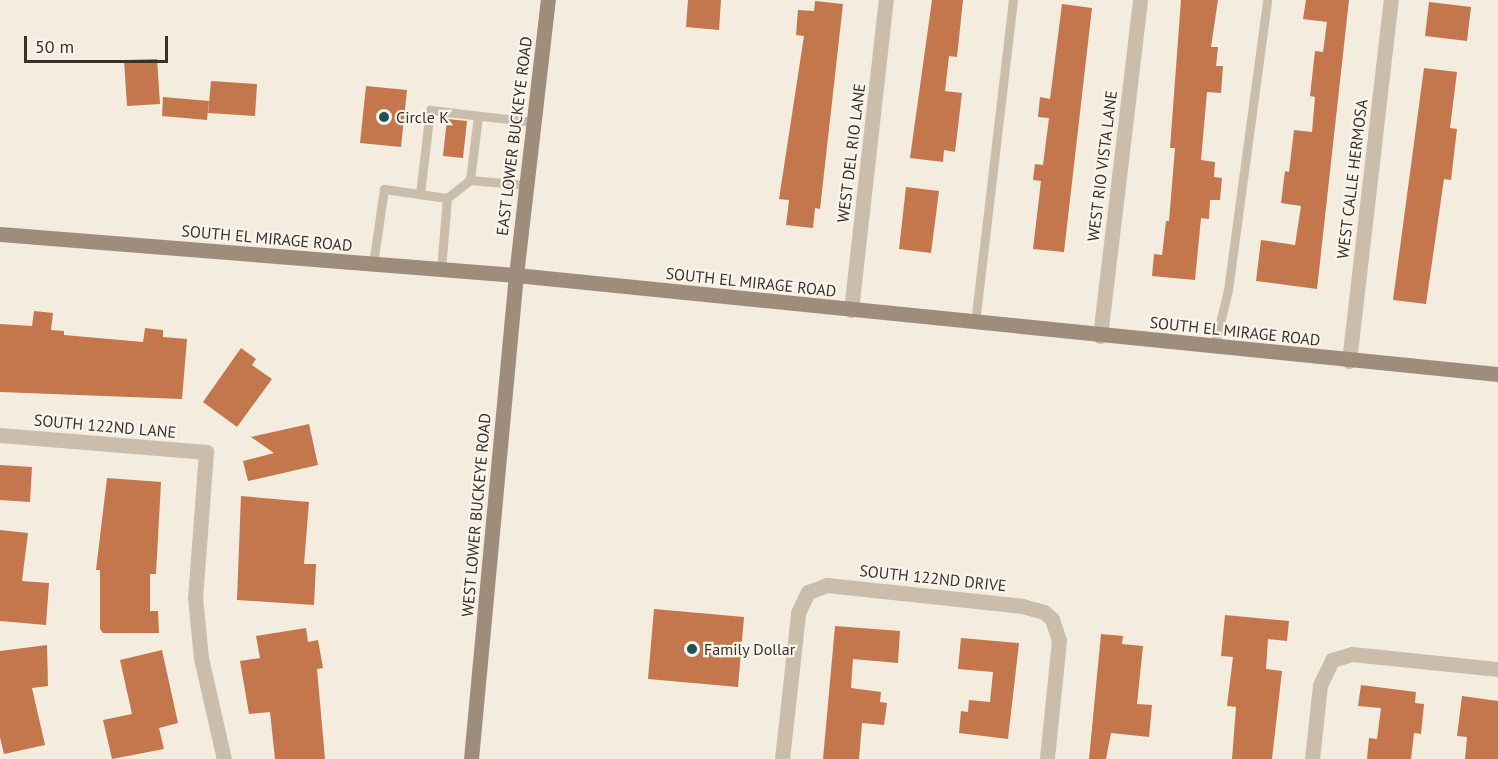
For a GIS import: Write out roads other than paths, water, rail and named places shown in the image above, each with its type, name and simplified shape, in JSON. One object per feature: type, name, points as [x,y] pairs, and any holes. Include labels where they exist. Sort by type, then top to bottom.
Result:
[{"type":"main road","name":"EAST LOWER BUCKEYE ROAD","points":[[516,275],[548,0]]},
{"type":"main road","name":"SOUTH EL MIRAGE ROAD","points":[[0,234],[516,275],[1101,336],[1498,374]]},
{"type":"main road","name":"WEST LOWER BUCKEYE ROAD","points":[[471,759],[516,275]]},
{"type":"street","name":"WEST DEL RIO LANE","points":[[850,310],[886,0]]},
{"type":"street","name":"WEST RIO VISTA LANE","points":[[1101,336],[1140,0]]},
{"type":"street","name":"WEST CALLE HERMOSA","points":[[1349,361],[1391,0]]},
{"type":"street","name":"SOUTH 122ND LANE","points":[[0,435],[206,453],[195,597],[201,658],[224,759]]},
{"type":"street","name":"SOUTH 122ND DRIVE","points":[[782,759],[796,624],[808,592],[838,585],[1022,606],[1044,612],[1052,619],[1058,651],[1047,759]]},
{"type":"street","points":[[1312,759],[1320,685],[1332,660],[1363,655],[1498,669]]},
{"type":"lane","points":[[975,323],[1013,0]]},
{"type":"lane","points":[[1214,347],[1228,290],[1267,0]]},
{"type":"lane","points":[[420,194],[430,110],[534,122]]},
{"type":"lane","points":[[470,180],[478,116]]},
{"type":"lane","points":[[373,264],[384,189],[447,198],[470,180],[526,185]]},
{"type":"lane","points":[[441,269],[447,198]]},
{"type":"place","name":"Circle K","points":[[384,117]]},
{"type":"place","name":"Family Dollar","points":[[692,649]]}]
